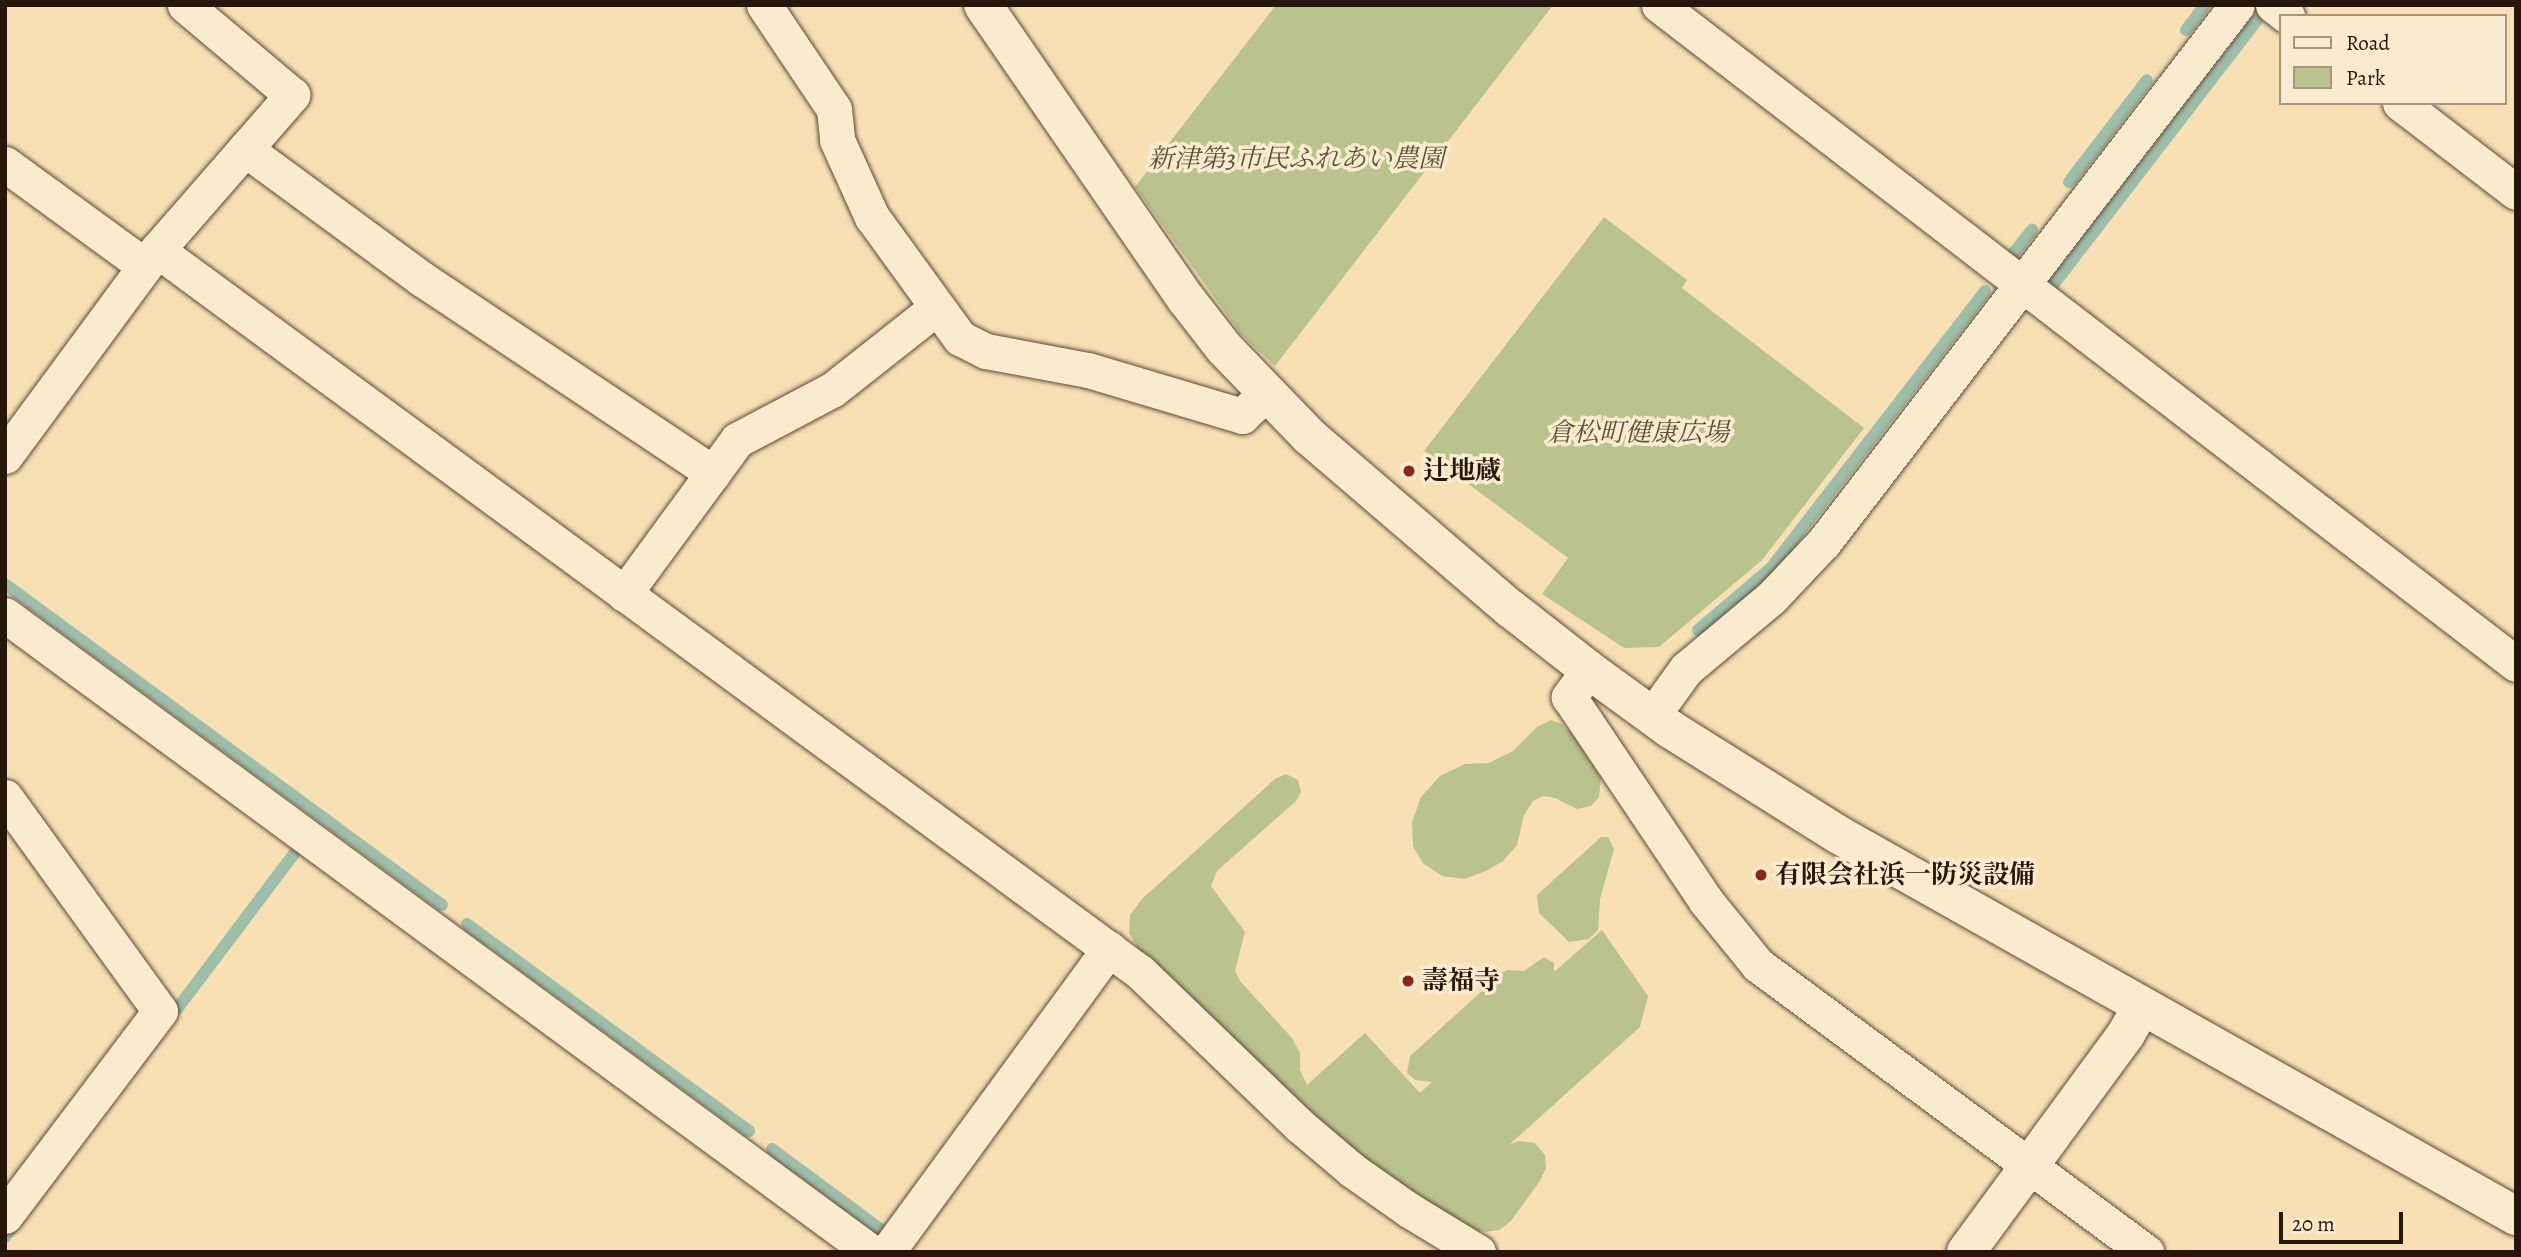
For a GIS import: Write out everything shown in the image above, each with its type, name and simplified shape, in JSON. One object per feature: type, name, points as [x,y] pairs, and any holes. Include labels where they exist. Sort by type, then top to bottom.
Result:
[{"type":"street","points":[[5,456],[151,258],[292,95],[184,5]]},
{"type":"street","points":[[764,5],[834,109],[837,140],[872,217],[960,338],[986,351],[1088,370],[1242,416],[1266,393]]},
{"type":"street","points":[[983,5],[1186,299],[1224,348],[1310,437],[1511,609],[1652,716],[1754,784],[2516,1216]]},
{"type":"street","points":[[1659,5],[2516,664]]},
{"type":"street","points":[[1652,716],[1686,669],[1770,598],[1807,561],[2237,5]]},
{"type":"street","points":[[2403,105],[2516,192]]},
{"type":"street","points":[[245,149],[422,279],[713,473]]},
{"type":"street","points":[[5,164],[151,258],[624,594],[1109,949],[1140,972],[1298,1125],[1352,1170],[1409,1210],[1478,1252]]},
{"type":"street","points":[[624,594],[737,440],[832,390],[936,308]]},
{"type":"street","points":[[5,615],[871,1252]]},
{"type":"street","points":[[1589,670],[1569,697],[1730,934],[1758,965],[2146,1252]]},
{"type":"street","points":[[5,797],[160,1011],[5,1216]]},
{"type":"street","points":[[887,1252],[1109,949]]},
{"type":"street","points":[[1966,1252],[2126,1034],[2142,1006]]},
{"type":"green space","name":"新津第3市民ふれあい農園","points":[[1276,5],[1553,5],[1275,366],[1241,334],[1135,187]]},
{"type":"green space","name":"倉松町健康広場","points":[[1604,217],[1687,280],[1682,288],[1864,428],[1762,560],[1659,647],[1624,648],[1542,594],[1568,558],[1424,451]]},
{"type":"green space","points":[[1551,720],[1562,724],[1572,734],[1601,778],[1599,797],[1591,806],[1577,809],[1555,798],[1543,796],[1533,801],[1524,815],[1517,845],[1503,861],[1464,879],[1442,876],[1423,863],[1413,846],[1412,822],[1421,797],[1440,776],[1465,764],[1489,763],[1513,751],[1537,727]]},
{"type":"green space","points":[[1286,774],[1298,780],[1301,792],[1296,801],[1217,871],[1211,886],[1245,932],[1235,971],[1240,981],[1292,1038],[1300,1053],[1300,1070],[1307,1085],[1365,1033],[1420,1093],[1432,1082],[1415,1080],[1407,1073],[1410,1056],[1502,973],[1507,970],[1524,971],[1544,957],[1554,963],[1554,972],[1602,930],[1648,996],[1640,1027],[1510,1144],[1519,1141],[1535,1143],[1545,1155],[1546,1168],[1540,1181],[1511,1221],[1499,1230],[1485,1232],[1469,1228],[1361,1158],[1309,1114],[1139,950],[1129,933],[1130,915],[1142,899],[1275,779]]},
{"type":"green space","points":[[1601,837],[1608,837],[1614,849],[1600,899],[1598,930],[1589,939],[1569,942],[1539,913],[1537,895]]},
{"type":"waterway","points":[[2186,30],[2205,5]]},
{"type":"waterway","points":[[2050,289],[2257,20]]},
{"type":"waterway","points":[[2069,182],[2147,80]]},
{"type":"waterway","points":[[2013,254],[2032,230]]},
{"type":"waterway","points":[[1698,630],[1771,568],[1985,291]]},
{"type":"waterway","points":[[5,584],[442,905]]},
{"type":"waterway","points":[[177,1009],[294,854]]},
{"type":"waterway","points":[[467,924],[749,1131]]},
{"type":"waterway","points":[[772,1149],[883,1231]]},
{"type":"waterway","points":[[5,1237],[18,1220]]},
{"type":"place","name":"辻地蔵","points":[[1409,471]]},
{"type":"place","name":"有限会社浜一防災設備","points":[[1761,875]]},
{"type":"place","name":"壽福寺","points":[[1408,981]]}]
